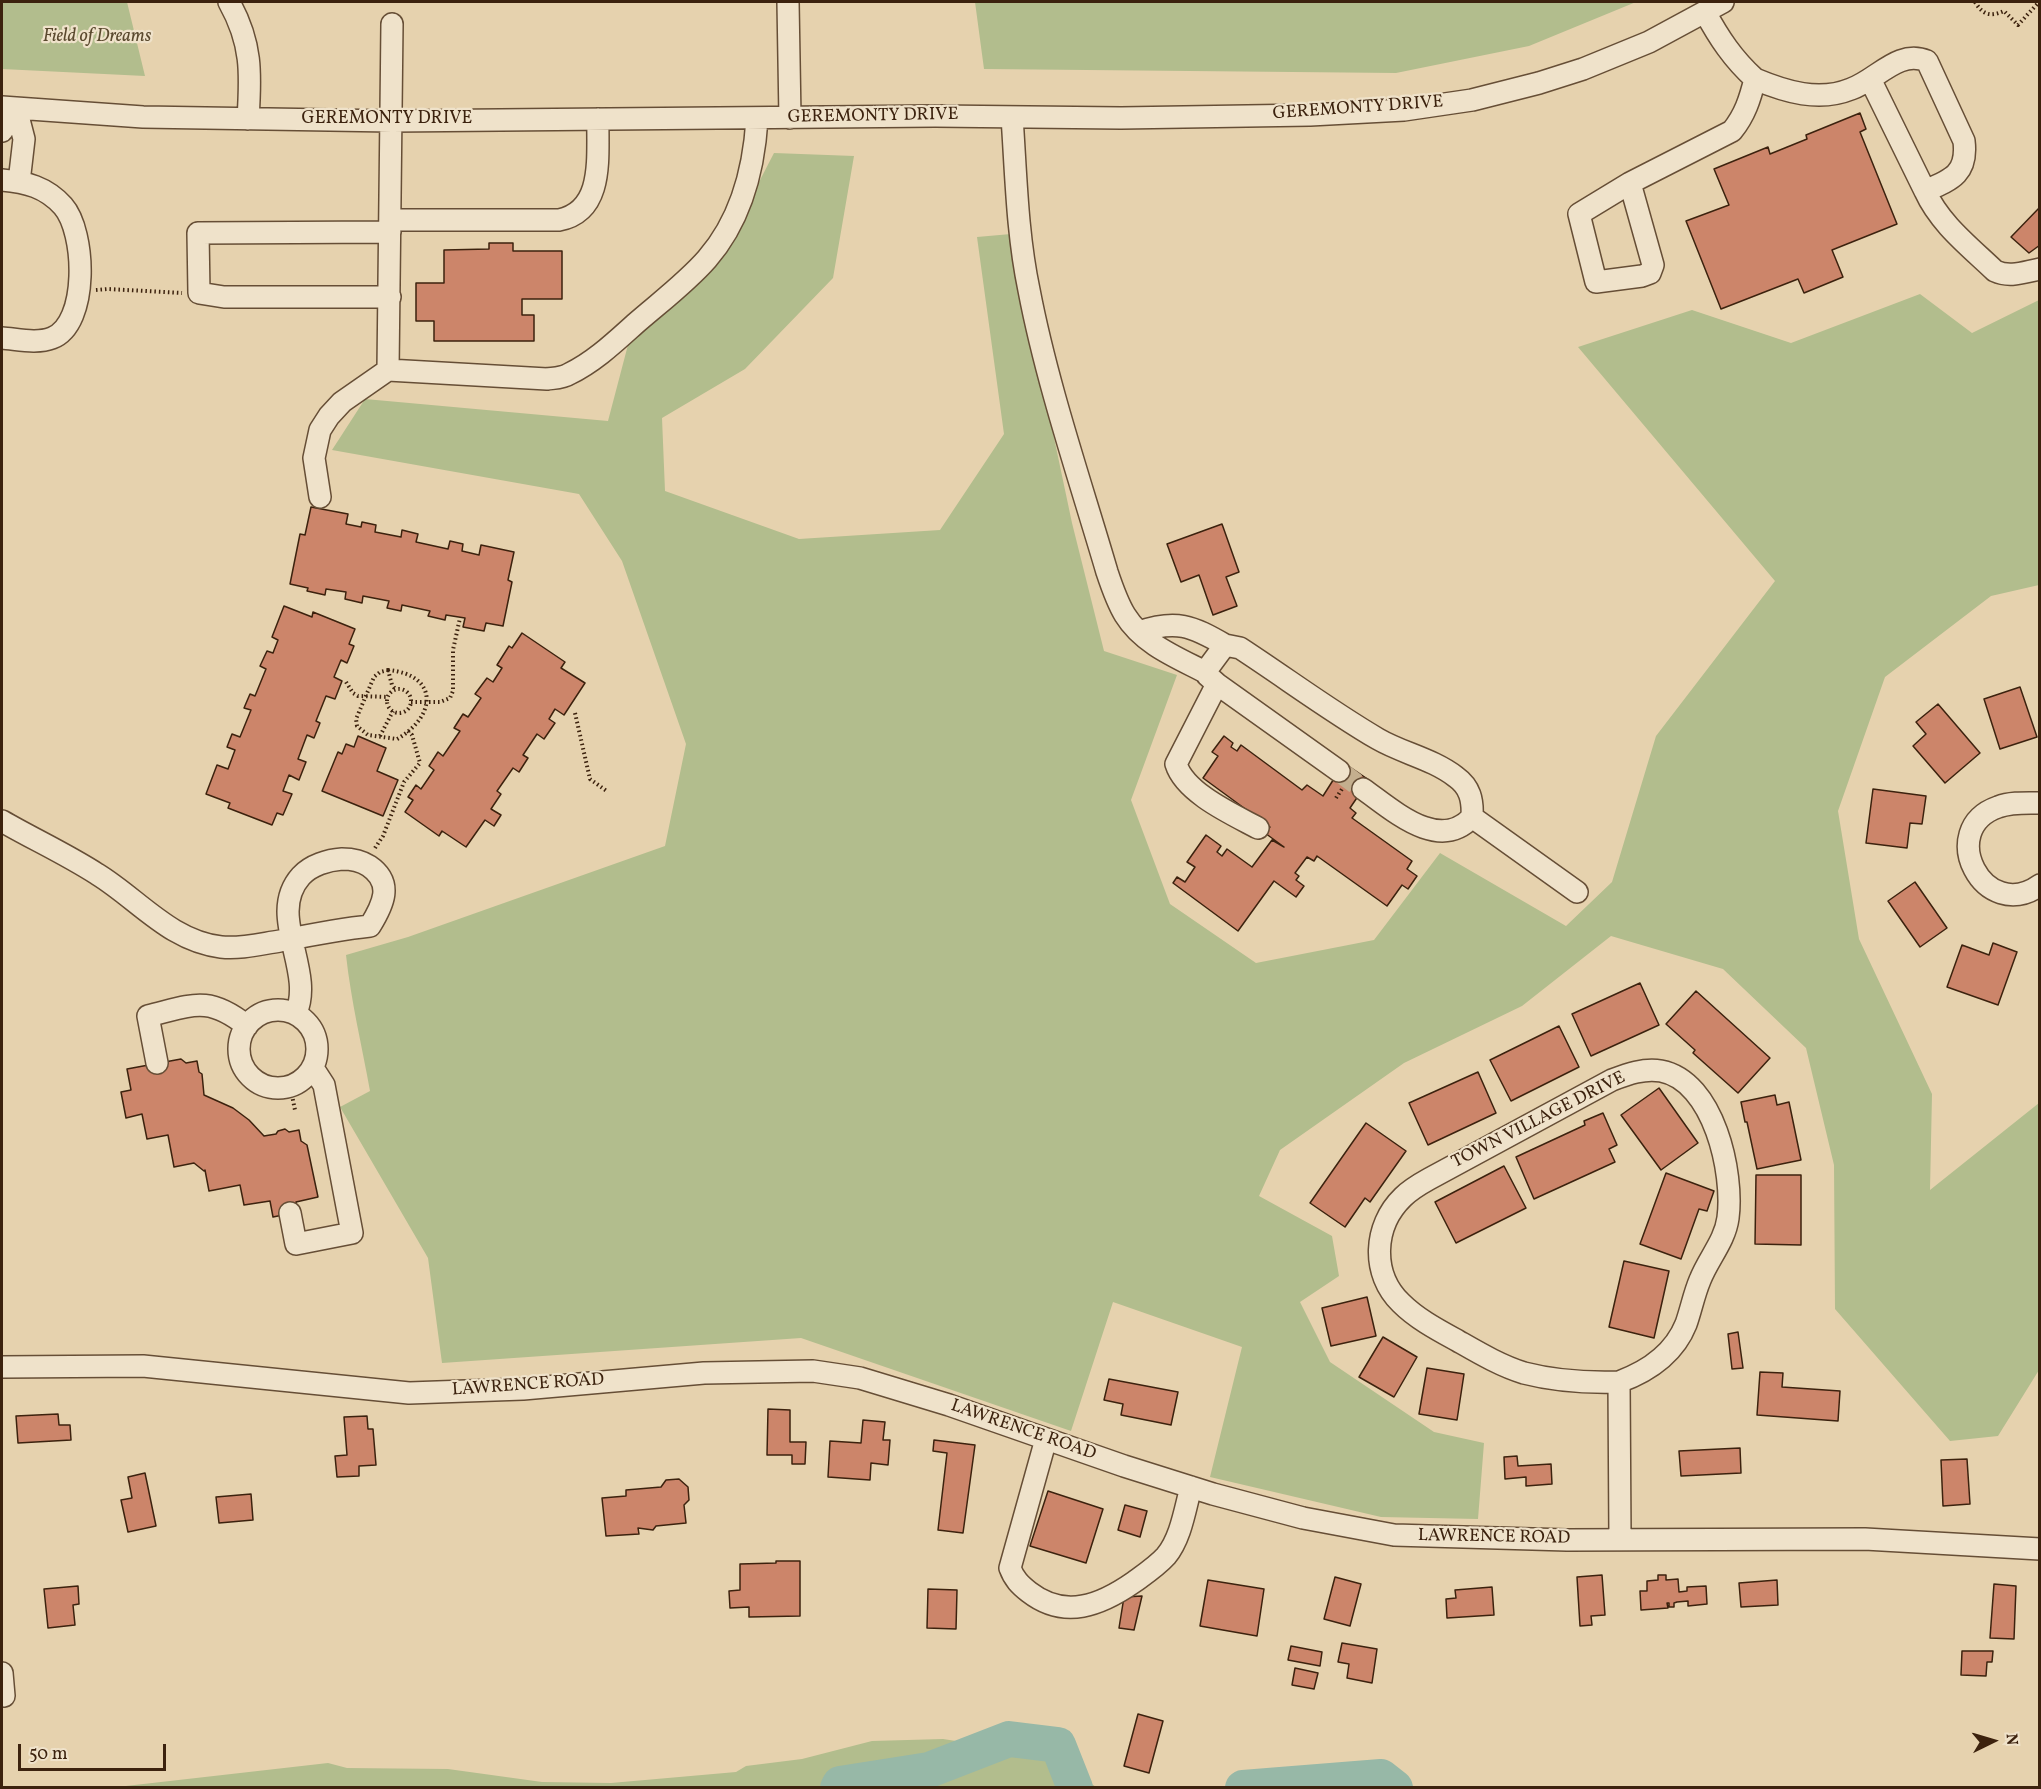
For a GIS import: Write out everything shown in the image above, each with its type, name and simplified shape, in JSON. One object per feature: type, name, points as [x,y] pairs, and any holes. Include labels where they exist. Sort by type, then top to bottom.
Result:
[{"type":"street","points":[[229,2],[246,39],[250,61],[248,118]]},
{"type":"street","points":[[788,2],[790,118]]},
{"type":"street","name":"GEREMONTY DRIVE","points":[[9,108],[143,117],[392,121],[1121,118],[1310,115],[1404,110],[1461,102],[1539,83],[1583,69],[1649,42],[1724,2]]},
{"type":"street","points":[[1705,12],[1722,44],[1738,63],[1755,79],[1788,92],[1819,96],[1852,89],[1907,58],[1918,57],[1927,61],[1964,141],[1965,152],[1963,163],[1950,181],[1924,191]]},
{"type":"street","points":[[388,370],[392,24]]},
{"type":"street","points":[[1630,183],[1653,265],[1650,273],[1642,276],[1596,282],[1580,214],[1630,183],[1732,131],[1741,121],[1748,106],[1755,79]]},
{"type":"street","points":[[1870,79],[1924,191],[1941,219],[1995,270],[2004,275],[2040,269]]},
{"type":"street","points":[[2,131],[9,108]]},
{"type":"street","points":[[2,338],[50,339],[61,333],[71,321],[77,304],[79,274],[78,242],[73,222],[64,207],[53,196],[38,187],[10,181],[24,139],[9,108]]},
{"type":"street","points":[[1012,117],[1021,243],[1039,338],[1107,572],[1124,614],[1148,641],[1211,678],[1339,771]]},
{"type":"street","points":[[320,497],[314,459],[320,430],[328,416],[342,402],[388,370],[547,379],[568,375],[604,351],[696,270],[721,240],[738,207],[750,174],[755,150],[757,118]]},
{"type":"street","points":[[390,297],[224,297],[199,293],[198,233],[572,218],[589,200],[596,179],[598,120]]},
{"type":"street","points":[[1139,632],[1156,626],[1190,627],[1225,645],[1240,648],[1380,740],[1455,776],[1470,794],[1473,804],[1472,817],[1465,825],[1453,830],[1426,829],[1413,824],[1363,789]]},
{"type":"street","points":[[1225,645],[1176,764],[1178,773],[1186,783],[1216,804],[1258,828]]},
{"type":"street","points":[[2040,802],[2006,805],[1990,810],[1977,822],[1968,847],[1974,872],[1994,890],[2011,894],[2040,885]]},
{"type":"street","points":[[1472,817],[1577,892]]},
{"type":"street","points":[[2,822],[97,873],[165,925],[199,943],[237,947],[292,939],[370,926],[383,898],[384,886],[379,874],[365,863],[354,859],[328,861],[305,872],[293,886],[288,911],[292,939],[302,983],[300,1004],[296,1013]]},
{"type":"street","points":[[157,1063],[148,1016],[206,1004],[218,1006],[247,1026]]},
{"type":"street","points":[[271,1010],[296,1013],[314,1031],[317,1056],[304,1079],[291,1086],[267,1087],[255,1081],[246,1071],[240,1059],[239,1046],[242,1033],[259,1014],[271,1010]]},
{"type":"street","points":[[290,1213],[296,1244],[352,1233],[324,1085],[312,1068]]},
{"type":"street","name":"TOWN VILLAGE DRIVE","points":[[1644,1070],[1660,1071],[1676,1076],[1687,1084],[1714,1124],[1727,1168],[1728,1220],[1722,1238],[1704,1271],[1686,1324],[1670,1351],[1658,1362],[1619,1382],[1567,1381],[1523,1372],[1479,1353],[1413,1314],[1387,1287],[1380,1270],[1381,1236],[1384,1223],[1402,1197],[1429,1179],[1612,1080],[1644,1070]]},
{"type":"street","name":"LAWRENCE ROAD","points":[[2,1366],[143,1366],[409,1393],[523,1389],[704,1373],[813,1371],[860,1378],[949,1405],[1191,1487],[1303,1518],[1394,1535],[1521,1540],[1865,1539],[2040,1549]]},
{"type":"street","points":[[1619,1382],[1620,1539]]},
{"type":"street","points":[[1046,1439],[1010,1568],[1012,1576],[1018,1583],[1037,1598],[1053,1605],[1085,1607],[1101,1602],[1159,1563],[1168,1554],[1177,1534],[1191,1487]]},
{"type":"street","points":[[2,1673],[4,1696]]},
{"type":"path","points":[[1975,2],[1985,14],[1990,16],[2004,11],[2018,25],[2039,2]]},
{"type":"path","points":[[108,289],[199,293]]},
{"type":"path","points":[[411,702],[440,702],[450,698],[453,691],[453,650],[460,618]]},
{"type":"path","points":[[388,670],[392,685],[396,690],[407,692],[411,702]]},
{"type":"path","points":[[388,670],[412,675],[420,680],[425,688],[426,701],[422,717],[397,739],[368,735],[357,726],[358,712],[374,677],[388,670]]},
{"type":"path","points":[[345,682],[358,696],[388,697],[396,690]]},
{"type":"path","points":[[388,697],[393,711]]},
{"type":"path","points":[[393,711],[405,711],[411,702]]},
{"type":"path","points":[[380,736],[393,711]]},
{"type":"path","points":[[575,713],[590,779],[608,792]]},
{"type":"path","points":[[382,836],[404,782],[420,763],[412,735],[408,731]]},
{"type":"path","points":[[291,1086],[295,1110]]},
{"type":"green space","name":"Field of Dreams","points":[[2,2],[127,2],[145,76],[2,69]]},
{"type":"green space","points":[[975,2],[1636,2],[1529,46],[1396,73],[984,69]]},
{"type":"green space","points":[[774,153],[854,156],[833,278],[745,369],[662,418],[665,491],[799,539],[940,530],[1004,434],[977,237],[1011,234],[1072,523],[1104,651],[1177,675],[1131,800],[1170,904],[1256,963],[1374,940],[1440,853],[1566,926],[1612,882],[1656,736],[1775,581],[1578,347],[1692,310],[1791,343],[1920,294],[1972,333],[2039,300],[2039,585],[1991,596],[1885,677],[1838,811],[1859,939],[1932,1094],[1930,1190],[2039,1103],[2039,1370],[1998,1436],[1950,1441],[1835,1309],[1834,1165],[1806,1048],[1723,969],[1611,936],[1522,1006],[1404,1063],[1280,1150],[1259,1196],[1332,1236],[1339,1276],[1300,1302],[1330,1362],[1434,1432],[1484,1443],[1478,1519],[1381,1517],[1210,1477],[1242,1347],[1113,1302],[1071,1431],[801,1338],[442,1363],[428,1258],[340,1107],[370,1091],[346,955],[408,937],[665,846],[686,744],[622,561],[579,494],[332,450],[365,399],[608,421],[629,341],[716,265]]},
{"type":"green space","points":[[943,1739],[1015,1750],[1058,1761],[1096,1787],[117,1787],[328,1763],[347,1768],[448,1769],[542,1782],[611,1783],[736,1772],[746,1766],[802,1759],[872,1741]]},
{"type":"building","points":[[1860,113],[1866,129],[1860,132],[1897,224],[1832,250],[1843,277],[1804,293],[1798,279],[1721,309],[1686,221],[1729,205],[1714,169],[1768,147],[1770,154],[1807,139],[1806,135]]},
{"type":"building","points":[[2040,207],[2040,245],[2029,253],[2011,237]]},
{"type":"building","points":[[489,243],[513,243],[513,251],[562,251],[562,299],[522,299],[522,315],[534,315],[534,341],[434,341],[434,321],[416,321],[416,283],[444,283],[444,250],[489,249]]},
{"type":"building","points":[[311,507],[348,514],[346,524],[361,527],[362,522],[376,525],[375,532],[401,537],[402,530],[418,534],[416,542],[448,549],[450,541],[463,544],[462,551],[479,555],[481,545],[514,552],[508,580],[512,582],[503,626],[486,623],[484,631],[463,627],[465,618],[446,615],[445,620],[428,616],[430,611],[402,605],[401,611],[387,608],[389,601],[363,596],[362,603],[345,599],[346,592],[326,589],[325,595],[290,584],[300,534],[305,535]]},
{"type":"building","points":[[1222,524],[1239,572],[1226,577],[1237,606],[1213,615],[1199,575],[1181,582],[1167,544]]},
{"type":"building","points":[[284,606],[312,617],[313,612],[355,629],[349,644],[354,646],[347,663],[341,660],[334,677],[342,681],[335,699],[326,696],[316,721],[320,723],[314,738],[307,735],[298,759],[306,762],[299,780],[289,775],[283,791],[292,794],[283,815],[277,813],[272,825],[228,808],[230,803],[206,794],[217,765],[228,769],[235,750],[227,747],[232,734],[240,737],[251,710],[244,708],[250,694],[255,696],[266,669],[260,666],[267,651],[273,653],[278,640],[272,637]]},
{"type":"building","points":[[522,633],[565,662],[561,668],[585,683],[564,715],[555,709],[549,719],[555,723],[544,739],[537,734],[523,755],[528,758],[519,772],[513,768],[497,791],[501,794],[491,809],[501,815],[494,826],[485,820],[466,847],[442,831],[439,836],[405,812],[413,800],[408,797],[416,785],[421,789],[434,770],[429,766],[438,752],[443,756],[460,731],[454,728],[463,714],[468,717],[481,698],[475,694],[487,678],[493,682],[502,668],[497,665],[509,646],[512,648]]},
{"type":"building","points":[[2020,687],[2037,737],[2000,749],[1984,699]]},
{"type":"building","points":[[1938,704],[1980,753],[1945,783],[1913,746],[1926,734],[1916,722]]},
{"type":"building","points":[[358,736],[386,748],[377,771],[398,780],[383,816],[322,791],[338,752],[342,754],[346,744],[354,747]]},
{"type":"building","points":[[1224,736],[1233,743],[1231,747],[1237,751],[1241,745],[1302,790],[1307,785],[1323,796],[1344,763],[1369,780],[1350,808],[1356,813],[1352,818],[1412,861],[1407,869],[1417,876],[1408,889],[1402,885],[1387,906],[1317,856],[1314,861],[1307,857],[1295,873],[1299,876],[1296,880],[1304,886],[1296,897],[1274,881],[1238,931],[1173,883],[1177,877],[1185,882],[1195,867],[1187,862],[1206,835],[1221,846],[1217,852],[1222,856],[1227,849],[1252,867],[1272,840],[1284,847],[1265,833],[1270,827],[1203,778],[1218,756],[1212,752]]},
{"type":"building","points":[[1873,789],[1926,796],[1922,824],[1910,823],[1907,848],[1866,843]]},
{"type":"building","points":[[1915,882],[1947,928],[1920,947],[1888,901]]},
{"type":"building","points":[[1993,943],[2017,952],[1998,1005],[1947,987],[1962,945],[1989,955]]},
{"type":"building","points":[[1640,983],[1659,1025],[1591,1056],[1572,1014]]},
{"type":"building","points":[[1696,991],[1770,1058],[1738,1093],[1693,1053],[1695,1050],[1666,1024]]},
{"type":"building","points":[[1559,1026],[1579,1067],[1511,1101],[1490,1060]]},
{"type":"building","points":[[181,1059],[186,1063],[197,1061],[199,1072],[202,1074],[204,1095],[233,1108],[249,1120],[264,1136],[276,1134],[285,1129],[289,1132],[299,1130],[301,1141],[307,1145],[318,1197],[296,1202],[298,1212],[273,1217],[270,1201],[244,1205],[240,1185],[209,1191],[205,1170],[194,1163],[174,1167],[168,1135],[147,1139],[142,1114],[126,1118],[121,1092],[131,1090],[127,1069]]},
{"type":"building","points":[[1478,1072],[1496,1113],[1428,1145],[1409,1103]]},
{"type":"building","points":[[1659,1088],[1698,1143],[1661,1170],[1621,1115]]},
{"type":"building","points":[[1775,1095],[1777,1105],[1789,1102],[1801,1160],[1757,1169],[1741,1102]]},
{"type":"building","points":[[1603,1113],[1617,1145],[1609,1149],[1615,1162],[1534,1199],[1516,1157],[1585,1125],[1584,1121]]},
{"type":"building","points":[[1366,1123],[1406,1151],[1370,1202],[1365,1198],[1345,1227],[1310,1203]]},
{"type":"building","points":[[1504,1166],[1526,1208],[1456,1243],[1435,1202]]},
{"type":"building","points":[[1666,1173],[1714,1191],[1707,1211],[1699,1209],[1681,1259],[1640,1244]]},
{"type":"building","points":[[1756,1175],[1801,1175],[1801,1245],[1755,1244]]},
{"type":"building","points":[[1624,1261],[1669,1271],[1654,1338],[1609,1327]]},
{"type":"building","points":[[1367,1297],[1376,1336],[1331,1346],[1322,1308]]},
{"type":"building","points":[[1738,1332],[1743,1368],[1732,1369],[1728,1334]]},
{"type":"building","points":[[1383,1337],[1417,1357],[1394,1397],[1359,1377]]},
{"type":"building","points":[[1427,1368],[1464,1374],[1457,1420],[1419,1414]]},
{"type":"building","points":[[1760,1372],[1783,1373],[1782,1387],[1840,1391],[1838,1421],[1757,1415]]},
{"type":"building","points":[[1109,1379],[1178,1392],[1171,1425],[1121,1415],[1123,1404],[1104,1400]]},
{"type":"building","points":[[768,1409],[790,1410],[790,1442],[806,1442],[805,1464],[792,1464],[792,1455],[767,1455]]},
{"type":"building","points":[[58,1414],[59,1425],[70,1425],[71,1440],[18,1443],[16,1416]]},
{"type":"building","points":[[367,1416],[368,1429],[373,1429],[376,1465],[359,1466],[359,1476],[337,1477],[335,1456],[347,1455],[344,1417]]},
{"type":"building","points":[[863,1420],[885,1422],[883,1440],[890,1440],[888,1465],[871,1463],[870,1480],[828,1477],[830,1441],[861,1443]]},
{"type":"building","points":[[934,1440],[975,1445],[963,1533],[938,1530],[947,1453],[933,1451]]},
{"type":"building","points":[[1740,1448],[1741,1473],[1681,1476],[1679,1451]]},
{"type":"building","points":[[1517,1456],[1518,1466],[1551,1464],[1552,1484],[1526,1486],[1526,1477],[1505,1479],[1504,1457]]},
{"type":"building","points":[[1967,1459],[1970,1504],[1943,1506],[1941,1460]]},
{"type":"building","points":[[145,1473],[156,1526],[128,1532],[121,1500],[132,1498],[128,1477]]},
{"type":"building","points":[[679,1479],[688,1487],[689,1500],[684,1505],[686,1523],[656,1526],[653,1530],[638,1528],[639,1534],[606,1536],[602,1498],[626,1496],[626,1490],[661,1487],[666,1480]]},
{"type":"building","points":[[1048,1491],[1103,1509],[1086,1563],[1030,1546]]},
{"type":"building","points":[[251,1494],[253,1520],[219,1523],[216,1497]]},
{"type":"building","points":[[1125,1505],[1147,1511],[1140,1537],[1118,1530]]},
{"type":"building","points":[[776,1561],[800,1561],[800,1616],[749,1617],[749,1607],[730,1608],[729,1591],[740,1590],[740,1564],[776,1563]]},
{"type":"building","points":[[1602,1575],[1605,1615],[1591,1616],[1592,1625],[1580,1626],[1577,1577]]},
{"type":"building","points":[[1658,1575],[1666,1575],[1666,1580],[1678,1579],[1679,1592],[1687,1591],[1687,1587],[1706,1586],[1707,1604],[1688,1606],[1688,1601],[1677,1602],[1674,1603],[1674,1607],[1669,1607],[1667,1603],[1668,1608],[1641,1610],[1640,1591],[1647,1591],[1647,1581],[1658,1580]]},
{"type":"building","points":[[1335,1577],[1361,1584],[1350,1626],[1324,1619]]},
{"type":"building","points":[[1208,1580],[1264,1589],[1257,1636],[1200,1626]]},
{"type":"building","points":[[1777,1580],[1778,1605],[1741,1607],[1739,1583]]},
{"type":"building","points":[[1994,1584],[2016,1586],[2014,1639],[1990,1638]]},
{"type":"building","points":[[78,1586],[79,1604],[73,1605],[75,1625],[48,1628],[44,1589]]},
{"type":"building","points":[[1492,1587],[1494,1615],[1447,1618],[1446,1599],[1456,1598],[1455,1590]]},
{"type":"building","points":[[928,1589],[957,1590],[956,1629],[927,1628]]},
{"type":"building","points":[[1142,1596],[1134,1630],[1119,1628],[1124,1597]]},
{"type":"building","points":[[1342,1643],[1377,1649],[1372,1683],[1347,1678],[1349,1664],[1338,1662]]},
{"type":"building","points":[[1291,1646],[1322,1652],[1320,1666],[1288,1660]]},
{"type":"building","points":[[1962,1651],[1993,1651],[1992,1662],[1987,1662],[1986,1676],[1961,1675]]},
{"type":"building","points":[[1295,1668],[1318,1673],[1314,1689],[1292,1685]]},
{"type":"building","points":[[1138,1714],[1163,1721],[1149,1773],[1124,1766]]},
{"type":"waterway","points":[[838,1788],[840,1784],[929,1770],[1009,1739],[1058,1745],[1075,1788]]},
{"type":"waterway","points":[[1243,1788],[1381,1777],[1395,1788]]},
{"type":"tunnel","points":[[1339,771],[1363,789]]}]
